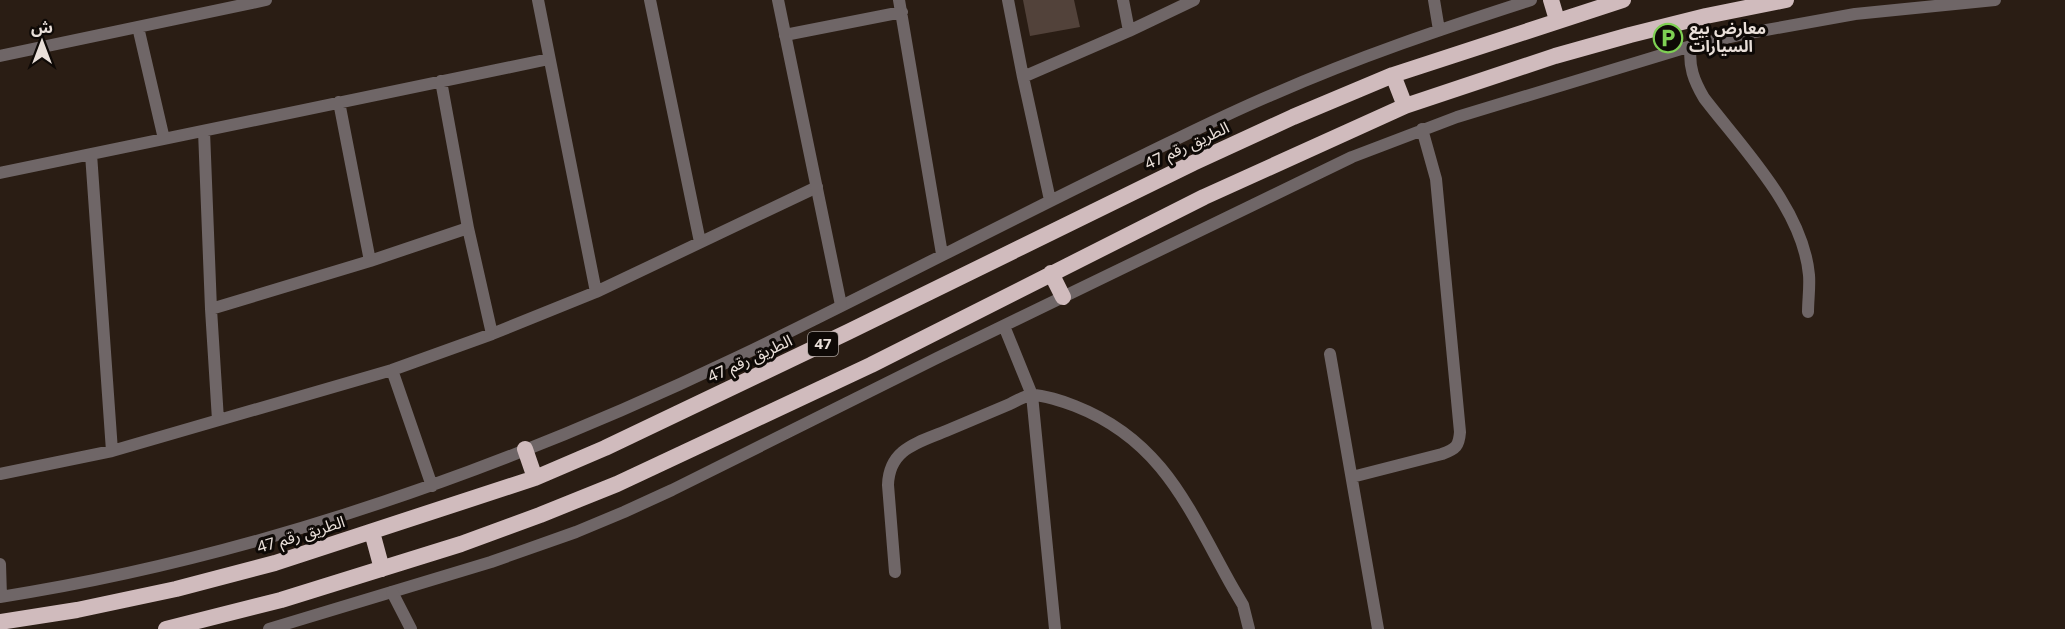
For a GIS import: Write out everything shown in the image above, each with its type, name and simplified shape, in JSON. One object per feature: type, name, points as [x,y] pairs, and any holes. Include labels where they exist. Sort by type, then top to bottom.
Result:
[{"type":"highway","points":[[1551,0],[1557,20]]},
{"type":"highway","name":"الطريق رقم 47","points":[[0,622],[77,610],[176,589],[274,563],[535,478],[605,448],[1193,163],[1293,117],[1393,75],[1623,0]]},
{"type":"highway","name":"47","points":[[166,629],[281,600],[461,544],[540,516],[617,484],[871,365],[1214,193],[1405,106],[1555,56],[1630,35],[1706,16],[1786,0]]},
{"type":"highway","points":[[1393,75],[1405,106]]},
{"type":"highway","points":[[1051,273],[1064,297]]},
{"type":"highway","points":[[525,450],[535,478]]},
{"type":"highway","points":[[372,532],[382,569]]},
{"type":"street","points":[[0,56],[138,27],[236,3],[266,0]]},
{"type":"street","points":[[538,0],[596,292]]},
{"type":"street","points":[[650,0],[700,242]]},
{"type":"street","points":[[778,0],[841,305]]},
{"type":"street","points":[[1008,0],[1050,200]]},
{"type":"street","points":[[1123,0],[1129,31]]},
{"type":"street","points":[[1023,77],[1194,0]]},
{"type":"street","points":[[1434,0],[1438,30]]},
{"type":"street","points":[[0,564],[1,597],[111,577],[245,545],[432,486],[525,450],[737,357],[1050,200],[1273,94],[1347,63],[1531,0]]},
{"type":"street","points":[[269,629],[491,562],[576,532],[624,512],[1352,157],[1422,129],[1691,46],[1854,14],[1995,0]]},
{"type":"street","points":[[784,35],[900,6],[942,254]]},
{"type":"street","points":[[138,27],[164,139]]},
{"type":"street","points":[[1691,46],[1689,60],[1697,87],[1778,194],[1793,221],[1800,238],[1809,276],[1808,312]]},
{"type":"street","points":[[0,173],[549,59]]},
{"type":"street","points":[[441,81],[468,228],[492,334]]},
{"type":"street","points":[[339,102],[370,261]]},
{"type":"street","points":[[1352,477],[1455,450],[1460,443],[1437,190],[1422,129]]},
{"type":"street","points":[[204,130],[218,420]]},
{"type":"street","points":[[91,154],[112,451]]},
{"type":"street","points":[[0,474],[112,451],[392,370],[492,334],[596,292],[817,188]]},
{"type":"street","points":[[211,309],[370,261],[468,228]]},
{"type":"street","points":[[1004,326],[1032,395],[1055,629]]},
{"type":"street","points":[[1330,354],[1378,629]]},
{"type":"street","points":[[392,370],[432,486]]},
{"type":"street","points":[[895,572],[888,485],[888,475],[893,462],[911,445],[1032,395],[1064,402],[1096,414],[1124,432],[1150,453],[1171,479],[1243,605],[1249,629]]},
{"type":"street","points":[[392,592],[411,629]]},
{"type":"building","points":[[1023,0],[1074,0],[1080,27],[1030,36]]},
{"type":"place","name":"معارض بيع السيارات","points":[[1668,38]]}]
